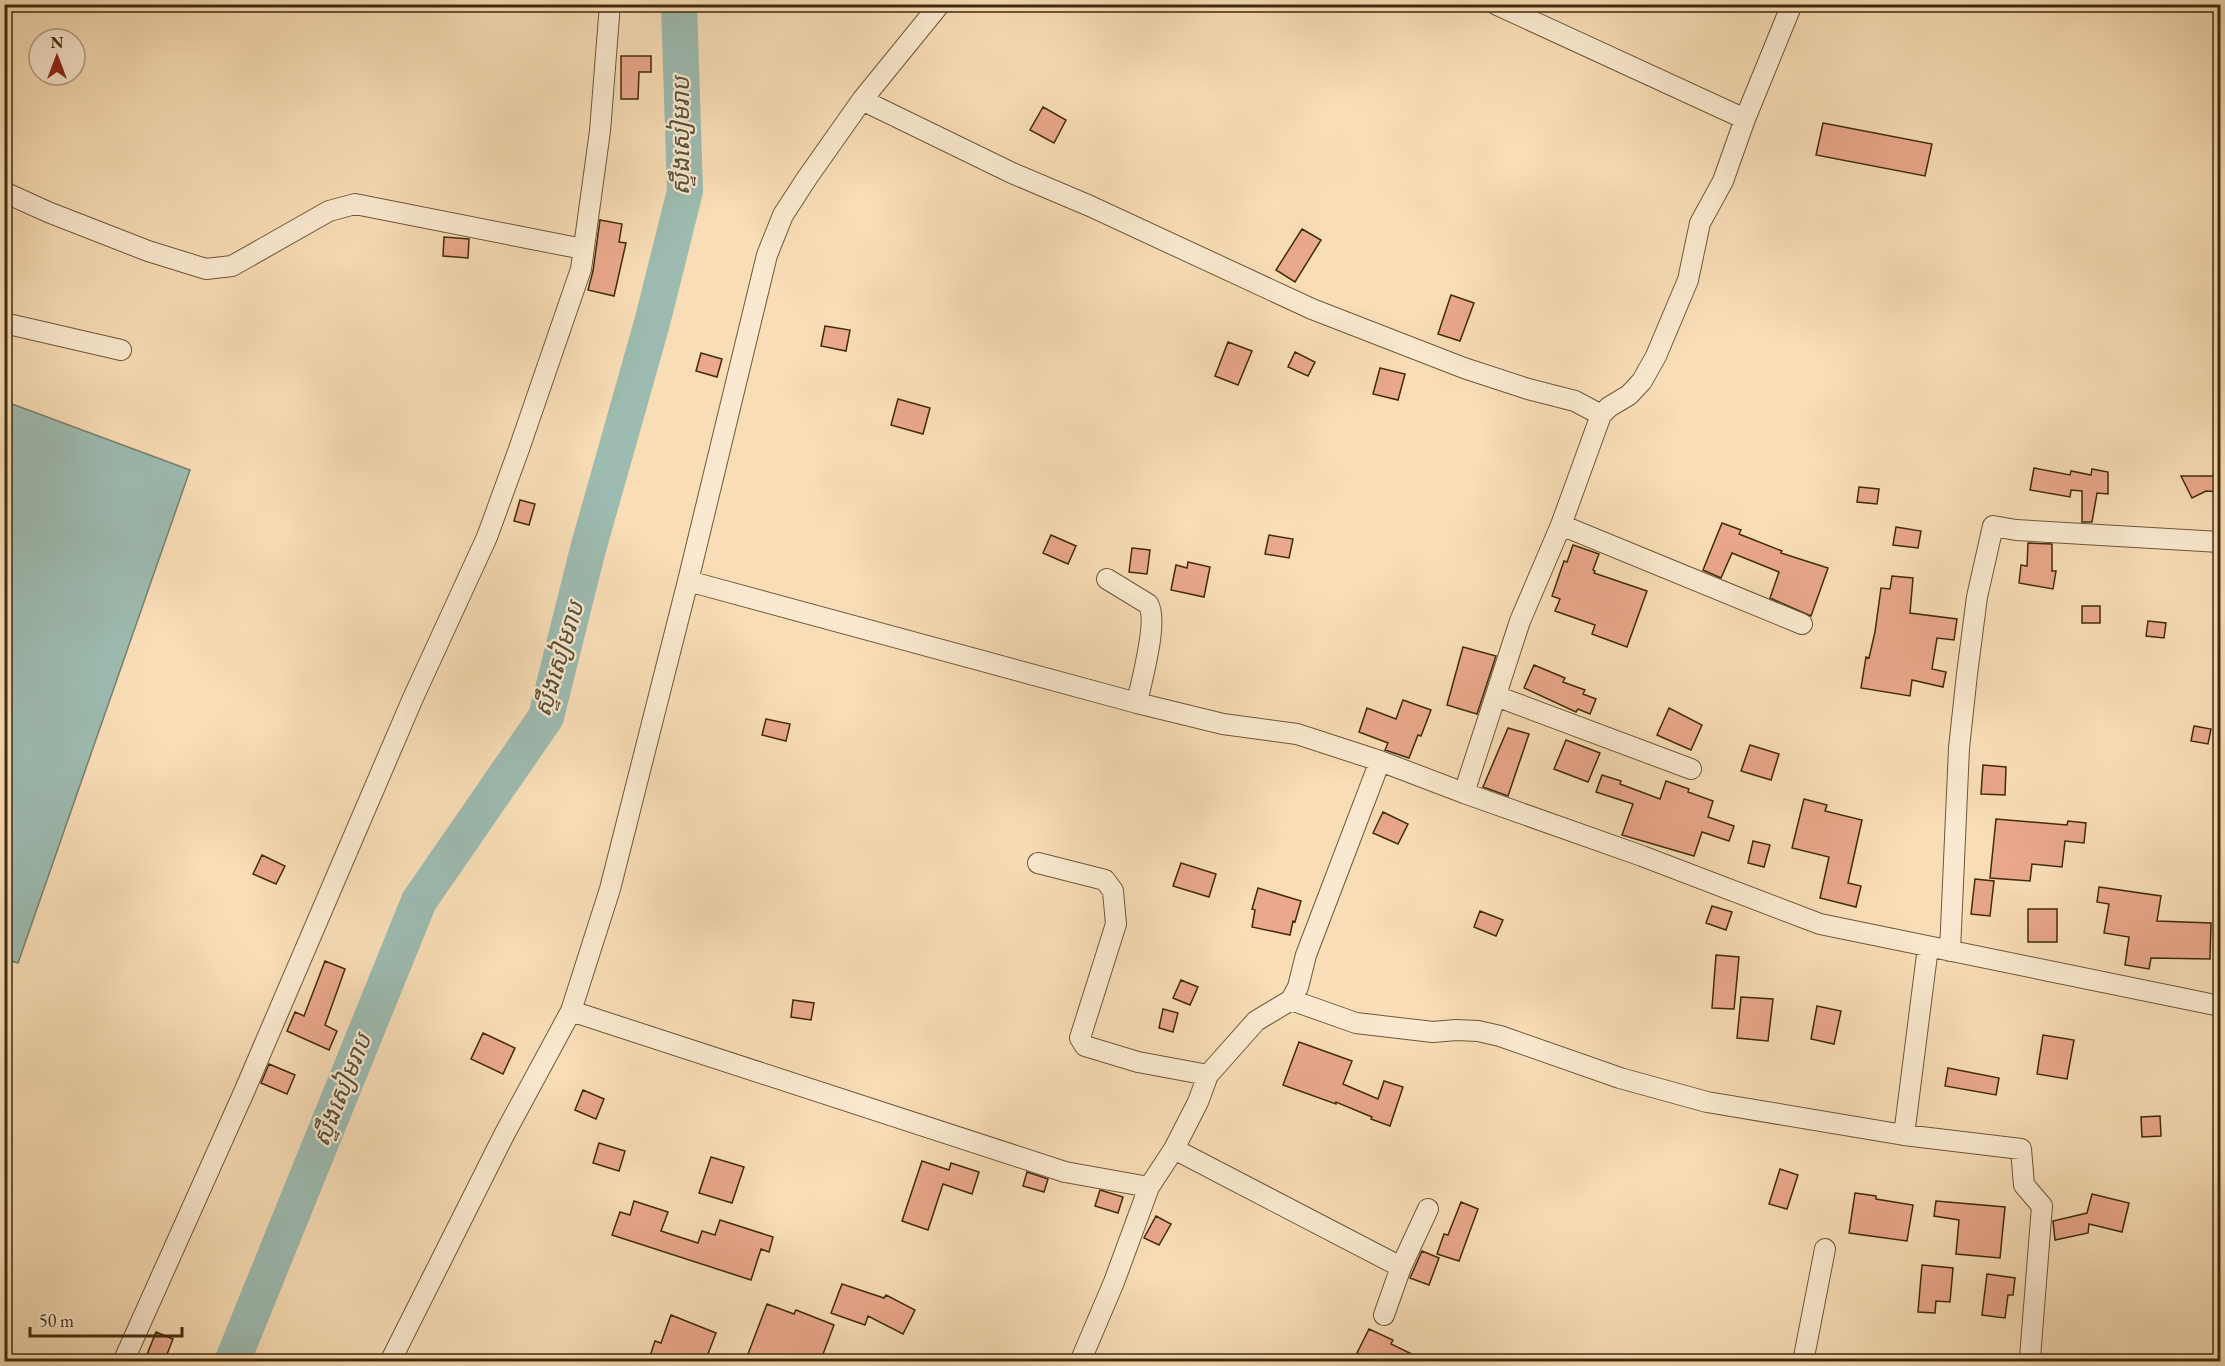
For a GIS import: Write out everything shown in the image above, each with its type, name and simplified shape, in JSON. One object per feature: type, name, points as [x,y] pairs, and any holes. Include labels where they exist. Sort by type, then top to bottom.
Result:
[{"type":"street","points":[[123,1362],[244,1092],[413,698],[487,537],[580,269],[600,131],[610,4]]},
{"type":"street","points":[[390,1362],[504,1135],[571,1011],[610,889],[767,255],[783,215],[862,100],[940,4]]},
{"type":"street","points":[[1496,4],[1745,119]]},
{"type":"street","points":[[1464,793],[1520,621],[1561,525],[1601,415],[1633,391],[1656,356],[1688,280],[1700,223],[1723,181],[1745,119],[1792,4]]},
{"type":"street","points":[[862,100],[1012,173],[1090,206],[1312,309],[1464,368],[1528,389],[1575,401],[1601,415]]},
{"type":"street","points":[[4,192],[48,212],[148,251],[206,269],[232,266],[329,211],[355,204],[584,249]]},
{"type":"street","points":[[4,322],[121,351]]},
{"type":"street","points":[[1561,525],[1802,624]]},
{"type":"street","points":[[1950,951],[1959,748],[1966,674],[1977,597],[1993,526],[2016,530],[2220,542]]},
{"type":"street","points":[[1107,579],[1148,604],[1152,610],[1151,630],[1137,703]]},
{"type":"street","points":[[688,581],[1137,703],[1222,724],[1297,734],[1380,761],[1642,856],[1820,924],[2220,1006]]},
{"type":"street","points":[[1496,696],[1691,769]]},
{"type":"street","points":[[1080,1362],[1114,1282],[1149,1187],[1174,1149],[1198,1102],[1208,1075],[1256,1021],[1291,1000],[1298,987],[1306,956],[1380,761]]},
{"type":"street","points":[[1038,863],[1105,880],[1113,891],[1116,924],[1080,1038],[1086,1046],[1138,1062],[1208,1075]]},
{"type":"street","points":[[1904,1135],[1928,947]]},
{"type":"street","points":[[1291,1000],[1356,1023],[1433,1032],[1478,1031],[1500,1036],[1620,1078],[1707,1102],[1904,1135],[2021,1149],[2024,1185],[2042,1206],[2030,1358],[2032,1362]]},
{"type":"street","points":[[571,1011],[1065,1172],[1149,1187]]},
{"type":"street","points":[[1174,1149],[1401,1267]]},
{"type":"street","points":[[1384,1315],[1401,1267],[1428,1209]]},
{"type":"street","points":[[1803,1362],[1825,1249]]},
{"type":"water","points":[[4,401],[190,470],[18,963],[4,959]]},
{"type":"building","points":[[621,56],[651,56],[651,72],[639,72],[638,99],[621,99]]},
{"type":"building","points":[[1043,107],[1066,120],[1054,143],[1030,130]]},
{"type":"building","points":[[1823,123],[1932,144],[1925,176],[1816,155]]},
{"type":"building","points":[[600,220],[622,224],[619,242],[626,243],[614,296],[588,290]]},
{"type":"building","points":[[1302,229],[1321,240],[1295,282],[1276,270]]},
{"type":"building","points":[[444,237],[469,239],[468,258],[443,256]]},
{"type":"building","points":[[1451,295],[1474,303],[1460,341],[1438,334]]},
{"type":"building","points":[[825,326],[850,330],[846,351],[821,346]]},
{"type":"building","points":[[1228,342],[1252,351],[1238,385],[1215,376]]},
{"type":"building","points":[[1295,352],[1315,362],[1308,376],[1288,367]]},
{"type":"building","points":[[701,353],[722,359],[717,377],[696,371]]},
{"type":"building","points":[[1380,368],[1405,374],[1398,400],[1373,394]]},
{"type":"building","points":[[898,399],[930,408],[923,434],[891,425]]},
{"type":"building","points":[[2034,468],[2070,475],[2071,471],[2091,475],[2092,469],[2108,472],[2108,494],[2097,493],[2092,522],[2082,522],[2082,491],[2071,490],[2070,497],[2030,490]]},
{"type":"building","points":[[2181,476],[2220,476],[2220,492],[2206,491],[2192,498]]},
{"type":"building","points":[[1859,487],[1879,489],[1877,504],[1857,502]]},
{"type":"building","points":[[520,500],[535,504],[529,525],[514,521]]},
{"type":"building","points":[[1722,523],[1741,530],[1739,534],[1782,551],[1781,553],[1828,568],[1811,616],[1770,598],[1779,572],[1732,553],[1721,578],[1703,570]]},
{"type":"building","points":[[1896,527],[1921,531],[1918,548],[1893,545]]},
{"type":"building","points":[[1051,535],[1076,546],[1068,564],[1043,553]]},
{"type":"building","points":[[1269,535],[1293,539],[1289,558],[1265,554]]},
{"type":"building","points":[[2028,543],[2052,544],[2052,571],[2056,571],[2053,589],[2019,583],[2021,565],[2027,566]]},
{"type":"building","points":[[1573,545],[1599,554],[1594,573],[1647,591],[1627,647],[1592,634],[1595,625],[1555,611],[1560,599],[1552,596],[1564,561],[1567,562]]},
{"type":"building","points":[[1132,548],[1150,550],[1147,574],[1129,572]]},
{"type":"building","points":[[1188,562],[1210,567],[1204,597],[1171,590],[1176,565],[1187,568]]},
{"type":"building","points":[[1892,576],[1913,578],[1910,613],[1957,619],[1954,640],[1937,638],[1932,669],[1946,672],[1943,687],[1912,680],[1910,696],[1861,688],[1866,657],[1869,658],[1875,632],[1881,588],[1890,589]]},
{"type":"building","points":[[2082,606],[2100,606],[2100,623],[2082,623]]},
{"type":"building","points":[[2148,621],[2166,623],[2164,638],[2146,636]]},
{"type":"building","points":[[1463,647],[1496,656],[1477,714],[1447,705]]},
{"type":"building","points":[[1534,665],[1565,678],[1563,682],[1585,690],[1583,694],[1596,699],[1590,714],[1578,709],[1576,712],[1524,688]]},
{"type":"building","points":[[1403,700],[1431,710],[1409,758],[1385,750],[1388,743],[1359,732],[1367,708],[1396,719]]},
{"type":"building","points":[[1669,708],[1702,725],[1691,750],[1657,735]]},
{"type":"building","points":[[766,719],[790,724],[786,741],[762,735]]},
{"type":"building","points":[[2194,726],[2211,729],[2208,744],[2191,741]]},
{"type":"building","points":[[1508,728],[1529,734],[1508,796],[1483,787]]},
{"type":"building","points":[[1566,740],[1600,753],[1588,782],[1554,769]]},
{"type":"building","points":[[1750,745],[1779,754],[1771,780],[1741,771]]},
{"type":"building","points":[[1983,765],[2006,767],[2005,795],[1981,794]]},
{"type":"building","points":[[1602,775],[1660,799],[1666,781],[1713,801],[1708,817],[1734,826],[1729,841],[1702,832],[1694,856],[1622,835],[1633,804],[1596,792]]},
{"type":"building","points":[[1804,799],[1827,805],[1825,811],[1862,820],[1848,883],[1861,886],[1856,907],[1820,898],[1829,857],[1792,848]]},
{"type":"building","points":[[1383,812],[1408,824],[1398,844],[1373,833]]},
{"type":"building","points":[[1996,819],[2067,825],[2068,821],[2086,823],[2084,843],[2065,841],[2062,867],[2032,864],[2030,881],[1990,878]]},
{"type":"building","points":[[1753,841],[1770,845],[1764,867],[1748,863]]},
{"type":"building","points":[[262,855],[285,866],[276,884],[253,874]]},
{"type":"building","points":[[1181,863],[1216,874],[1209,897],[1173,886]]},
{"type":"building","points":[[1975,879],[1994,881],[1990,916],[1971,914]]},
{"type":"building","points":[[2099,887],[2161,896],[2157,921],[2211,923],[2210,959],[2151,958],[2149,969],[2125,965],[2129,937],[2104,933],[2109,904],[2097,902]]},
{"type":"building","points":[[1258,888],[1301,901],[1290,935],[1252,927],[1255,910],[1252,909]]},
{"type":"building","points":[[1712,906],[1732,912],[1726,930],[1706,923]]},
{"type":"building","points":[[2028,909],[2057,909],[2057,942],[2028,942]]},
{"type":"building","points":[[1480,911],[1503,920],[1496,936],[1474,927]]},
{"type":"building","points":[[1716,955],[1739,957],[1734,1009],[1712,1008]]},
{"type":"building","points":[[325,961],[345,969],[325,1025],[337,1031],[329,1050],[287,1031],[295,1012],[304,1016]]},
{"type":"building","points":[[1181,980],[1198,987],[1190,1005],[1173,998]]},
{"type":"building","points":[[1741,997],[1773,999],[1768,1041],[1737,1038]]},
{"type":"building","points":[[793,1000],[814,1003],[811,1020],[791,1017]]},
{"type":"building","points":[[1817,1006],[1841,1011],[1834,1044],[1811,1039]]},
{"type":"building","points":[[1163,1009],[1178,1013],[1173,1032],[1159,1028]]},
{"type":"building","points":[[483,1033],[515,1048],[503,1074],[471,1059]]},
{"type":"building","points":[[2043,1035],[2074,1040],[2067,1079],[2037,1074]]},
{"type":"building","points":[[1299,1042],[1352,1061],[1343,1084],[1378,1099],[1384,1081],[1403,1087],[1390,1126],[1336,1102],[1336,1104],[1283,1085]]},
{"type":"building","points":[[269,1064],[295,1075],[287,1094],[261,1083]]},
{"type":"building","points":[[1948,1068],[1999,1078],[1996,1095],[1945,1086]]},
{"type":"building","points":[[583,1090],[604,1099],[596,1119],[575,1110]]},
{"type":"building","points":[[2160,1116],[2161,1136],[2142,1137],[2141,1117]]},
{"type":"building","points":[[599,1143],[625,1151],[619,1171],[593,1163]]},
{"type":"building","points":[[711,1157],[744,1167],[732,1203],[699,1193]]},
{"type":"building","points":[[922,1161],[949,1170],[951,1163],[979,1172],[972,1194],[943,1184],[928,1230],[902,1221]]},
{"type":"building","points":[[1780,1169],[1798,1175],[1787,1209],[1769,1204]]},
{"type":"building","points":[[1027,1172],[1048,1179],[1044,1192],[1023,1186]]},
{"type":"building","points":[[1100,1190],[1123,1197],[1118,1213],[1095,1206]]},
{"type":"building","points":[[1855,1193],[1913,1205],[1907,1241],[1849,1233]]},
{"type":"building","points":[[2092,1194],[2129,1203],[2122,1232],[2089,1224],[2088,1233],[2055,1240],[2053,1221],[2087,1213]]},
{"type":"building","points":[[634,1201],[668,1212],[661,1231],[698,1243],[702,1231],[715,1235],[720,1220],[773,1237],[769,1252],[761,1249],[751,1280],[612,1235],[620,1212],[630,1215]]},
{"type":"building","points":[[1936,1201],[2005,1207],[2000,1258],[1956,1254],[1959,1220],[1934,1216]]},
{"type":"building","points":[[1461,1202],[1478,1209],[1459,1261],[1437,1254],[1444,1234],[1448,1235]]},
{"type":"building","points":[[1156,1216],[1171,1224],[1159,1245],[1144,1238]]},
{"type":"building","points":[[1422,1251],[1439,1258],[1429,1285],[1410,1278]]},
{"type":"building","points":[[1922,1265],[1953,1268],[1950,1302],[1936,1301],[1935,1313],[1918,1312]]},
{"type":"building","points":[[1987,1274],[2015,1278],[2013,1295],[2008,1295],[2005,1318],[1982,1315]]},
{"type":"building","points":[[842,1284],[884,1298],[886,1295],[915,1310],[903,1334],[868,1316],[865,1325],[831,1313]]},
{"type":"building","points":[[767,1304],[794,1314],[796,1310],[834,1325],[820,1362],[745,1362]]},
{"type":"building","points":[[671,1315],[716,1333],[706,1359],[701,1357],[699,1362],[648,1362],[655,1341],[661,1343]]},
{"type":"building","points":[[1369,1329],[1393,1340],[1391,1344],[1428,1362],[1374,1362],[1357,1353]]},
{"type":"building","points":[[156,1332],[173,1339],[164,1362],[156,1362],[146,1357]]},
{"type":"waterway","name":"ស្ទឹងសៀមរាប","points":[[232,1362],[419,901],[546,717],[588,549],[652,323],[685,191],[679,4]]}]
